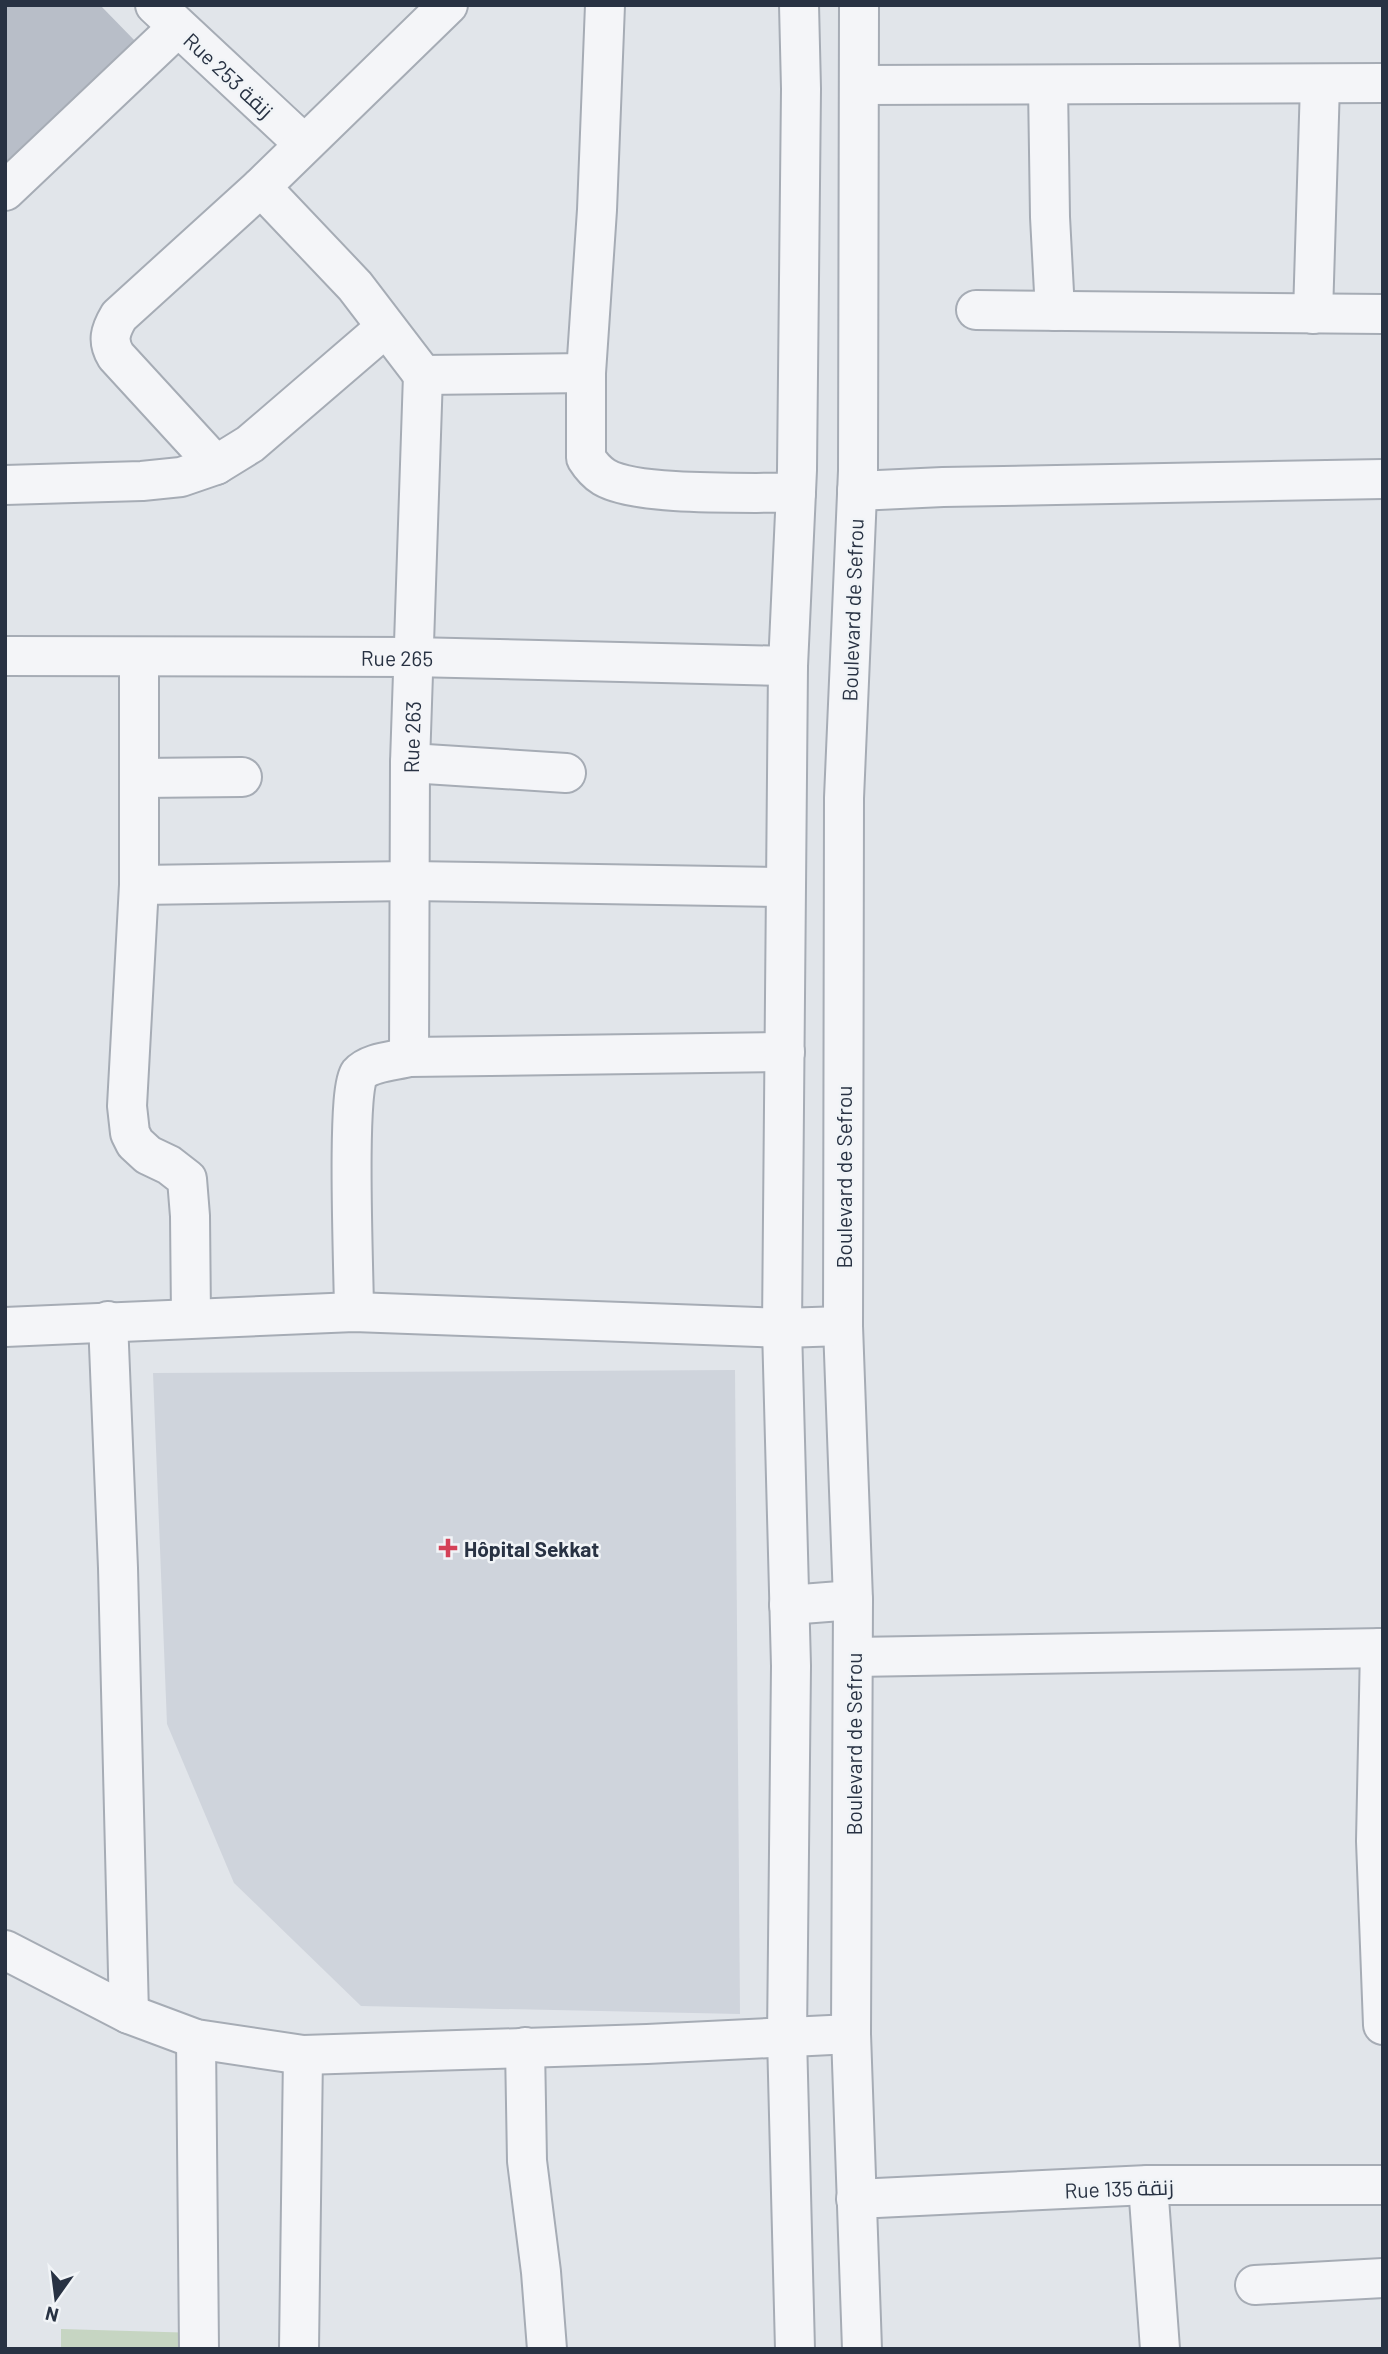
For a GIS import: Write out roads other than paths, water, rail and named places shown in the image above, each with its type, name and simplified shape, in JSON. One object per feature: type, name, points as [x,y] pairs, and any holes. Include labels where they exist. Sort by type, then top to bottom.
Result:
[{"type":"street","points":[[606,5],[597,210],[586,373],[586,458],[592,469],[606,478],[651,489],[796,493]]},
{"type":"street","points":[[795,2349],[787,2037],[791,1666],[782,1328],[788,666],[796,493],[801,89],[799,5]]},
{"type":"street","name":"Boulevard de Sefrou","points":[[859,5],[857,491],[844,798],[843,1326],[854,1657],[851,2034],[862,2349]]},
{"type":"street","points":[[216,465],[116,356],[110,340],[111,329],[119,316],[261,187],[431,11]]},
{"type":"street","points":[[5,191],[166,16]]},
{"type":"street","name":"Rue 253 زنقة","points":[[166,16],[303,144]]},
{"type":"street","points":[[1313,314],[1320,83]]},
{"type":"street","points":[[860,85],[1383,83]]},
{"type":"street","points":[[1048,86],[1050,218],[1055,311]]},
{"type":"street","points":[[261,187],[355,286],[423,375],[586,373]]},
{"type":"street","points":[[976,310],[1383,314]]},
{"type":"street","points":[[5,485],[142,481],[181,477],[216,465],[250,444],[385,328]]},
{"type":"street","name":"Rue 263","points":[[410,1057],[412,657],[423,375]]},
{"type":"street","points":[[857,491],[971,486],[1383,479]]},
{"type":"street","points":[[792,580],[852,581]]},
{"type":"street","name":"Rue 265","points":[[5,656],[412,657],[788,666]]},
{"type":"street","points":[[139,656],[139,885],[127,1106],[130,1133],[135,1143],[148,1155],[169,1165],[187,1179],[191,1317]]},
{"type":"street","points":[[410,763],[566,773]]},
{"type":"street","points":[[140,778],[242,777]]},
{"type":"street","points":[[139,885],[410,881],[785,887]]},
{"type":"street","points":[[354,1312],[352,1119],[354,1086],[357,1076],[364,1069],[410,1057],[785,1052]]},
{"type":"street","points":[[5,1327],[354,1312],[782,1328],[843,1326]]},
{"type":"street","points":[[108,1321],[118,1568],[129,2014]]},
{"type":"street","points":[[789,1605],[853,1600]]},
{"type":"street","points":[[854,1657],[1381,1648],[1383,2025]]},
{"type":"street","points":[[5,1950],[129,2014],[196,2039],[303,2055],[647,2044],[851,2034]]},
{"type":"street","points":[[196,2039],[199,2349]]},
{"type":"street","points":[[526,2047],[527,2161],[541,2272],[547,2349]]},
{"type":"street","points":[[299,2349],[303,2055]]},
{"type":"street","name":"Rue 135 زنقة","points":[[856,2199],[1149,2186],[1383,2185]]},
{"type":"street","points":[[1149,2186],[1160,2349]]},
{"type":"street","points":[[1255,2285],[1383,2278]]},
{"type":"place","name":"Hôpital Sekkat","points":[[448,1548]]}]
